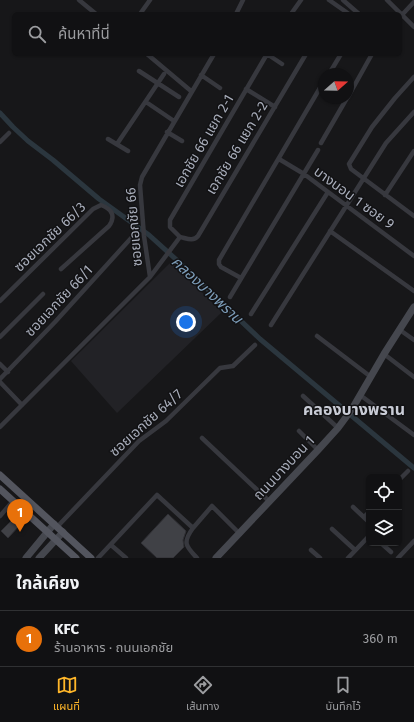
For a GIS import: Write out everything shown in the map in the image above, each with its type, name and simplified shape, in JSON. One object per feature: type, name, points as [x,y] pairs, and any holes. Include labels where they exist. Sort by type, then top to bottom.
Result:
[{"type":"main road","name":"ถนนบางบอน 1","points":[[216,558],[338,428],[352,408],[414,307]]},
{"type":"main road","points":[[0,475],[91,558]]},
{"type":"main road","points":[[0,489],[76,558]]},
{"type":"main road","points":[[26,558],[47,532],[55,525]]},
{"type":"main road","points":[[40,558],[63,532]]},
{"type":"street","points":[[79,0],[94,12]]},
{"type":"street","points":[[141,12],[150,0]]},
{"type":"street","points":[[237,12],[243,0]]},
{"type":"street","points":[[293,12],[301,0]]},
{"type":"street","points":[[330,0],[346,12]]},
{"type":"street","points":[[343,0],[357,12]]},
{"type":"street","points":[[387,0],[398,12]]},
{"type":"street","points":[[402,15],[414,2]]},
{"type":"street","points":[[402,17],[414,27]]},
{"type":"street","points":[[149,56],[192,91]]},
{"type":"street","name":"ซอยเอกชัย 66","points":[[0,427],[150,277],[144,236],[140,185],[142,177],[213,56]]},
{"type":"street","name":"เอกชัย 66 แยก 2-1","points":[[180,237],[170,227],[170,220],[266,56]]},
{"type":"street","points":[[270,56],[282,64]]},
{"type":"street","name":"เอกชัย 66 แยก 2-2","points":[[180,237],[194,239],[198,236],[305,56]]},
{"type":"street","points":[[332,68],[340,56]]},
{"type":"street","points":[[354,86],[371,56]]},
{"type":"street","points":[[139,70],[179,98]]},
{"type":"street","points":[[117,144],[164,74]]},
{"type":"street","points":[[201,75],[220,88]]},
{"type":"street","points":[[414,77],[372,127],[349,164],[351,169],[412,214],[414,207]]},
{"type":"street","points":[[246,89],[275,107]]},
{"type":"street","points":[[241,278],[221,267],[219,260],[318,91]]},
{"type":"street","points":[[146,102],[174,121]]},
{"type":"street","points":[[321,143],[344,104]]},
{"type":"street","points":[[271,325],[386,143],[414,112]]},
{"type":"street","points":[[167,132],[182,142]]},
{"type":"street","points":[[0,142],[9,133]]},
{"type":"street","points":[[108,139],[128,151]]},
{"type":"street","points":[[230,297],[318,150]]},
{"type":"street","points":[[385,195],[414,151]]},
{"type":"street","name":"บางบอน 1 ซอย 9","points":[[279,159],[304,174],[414,256]]},
{"type":"street","points":[[251,314],[328,192]]},
{"type":"street","name":"ซอยเอกชัย 66/3","points":[[0,301],[93,209],[98,205],[101,205],[110,210],[113,214],[113,218],[109,226],[61,269]]},
{"type":"street","points":[[330,231],[414,291]]},
{"type":"street","name":"ซอยเอกชัย 66/1","points":[[0,381],[132,236]]},
{"type":"street","points":[[150,277],[180,237]]},
{"type":"street","points":[[0,337],[43,294]]},
{"type":"street","points":[[400,330],[414,340]]},
{"type":"street","points":[[317,336],[371,377]]},
{"type":"street","name":"ซอยเอกชัย 64/7","points":[[55,525],[140,441],[166,421],[220,368],[233,366],[255,345]]},
{"type":"street","points":[[384,354],[414,377]]},
{"type":"street","points":[[0,364],[8,372]]},
{"type":"street","points":[[0,381],[22,405]]},
{"type":"street","points":[[360,395],[414,435]]},
{"type":"street","points":[[303,396],[338,428]]},
{"type":"street","points":[[299,431],[318,450]]},
{"type":"street","points":[[202,438],[270,502]]},
{"type":"street","points":[[402,477],[408,471]]},
{"type":"street","points":[[98,558],[158,495],[193,528]]},
{"type":"street","points":[[0,516],[13,501]]},
{"type":"street","points":[[197,558],[186,543],[187,536],[212,506],[240,534]]},
{"type":"street","points":[[353,507],[364,517]]},
{"type":"street","points":[[332,529],[355,550]]},
{"type":"street","points":[[351,557],[355,550],[366,539]]},
{"type":"street","points":[[398,558],[414,541]]},
{"type":"street","points":[[111,545],[126,558]]},
{"type":"street","points":[[384,546],[391,552]]},
{"type":"street","points":[[311,550],[320,558]]},
{"type":"shaded area","points":[[171,262],[222,312],[117,413],[71,361]]},
{"type":"building","points":[[168,514],[186,531],[183,540],[184,547],[173,558],[157,558],[141,543]]},
{"type":"building","points":[[13,519],[20,525],[8,538],[1,531]]},
{"type":"waterway","name":"คลองบางพราน","points":[[0,113],[28,141],[99,199],[149,235],[260,339],[414,468]]},
{"type":"place","name":"KFC","points":[[20,532]]},
{"type":"district","name":"คลองบางพราน","points":[[354,409]]}]
